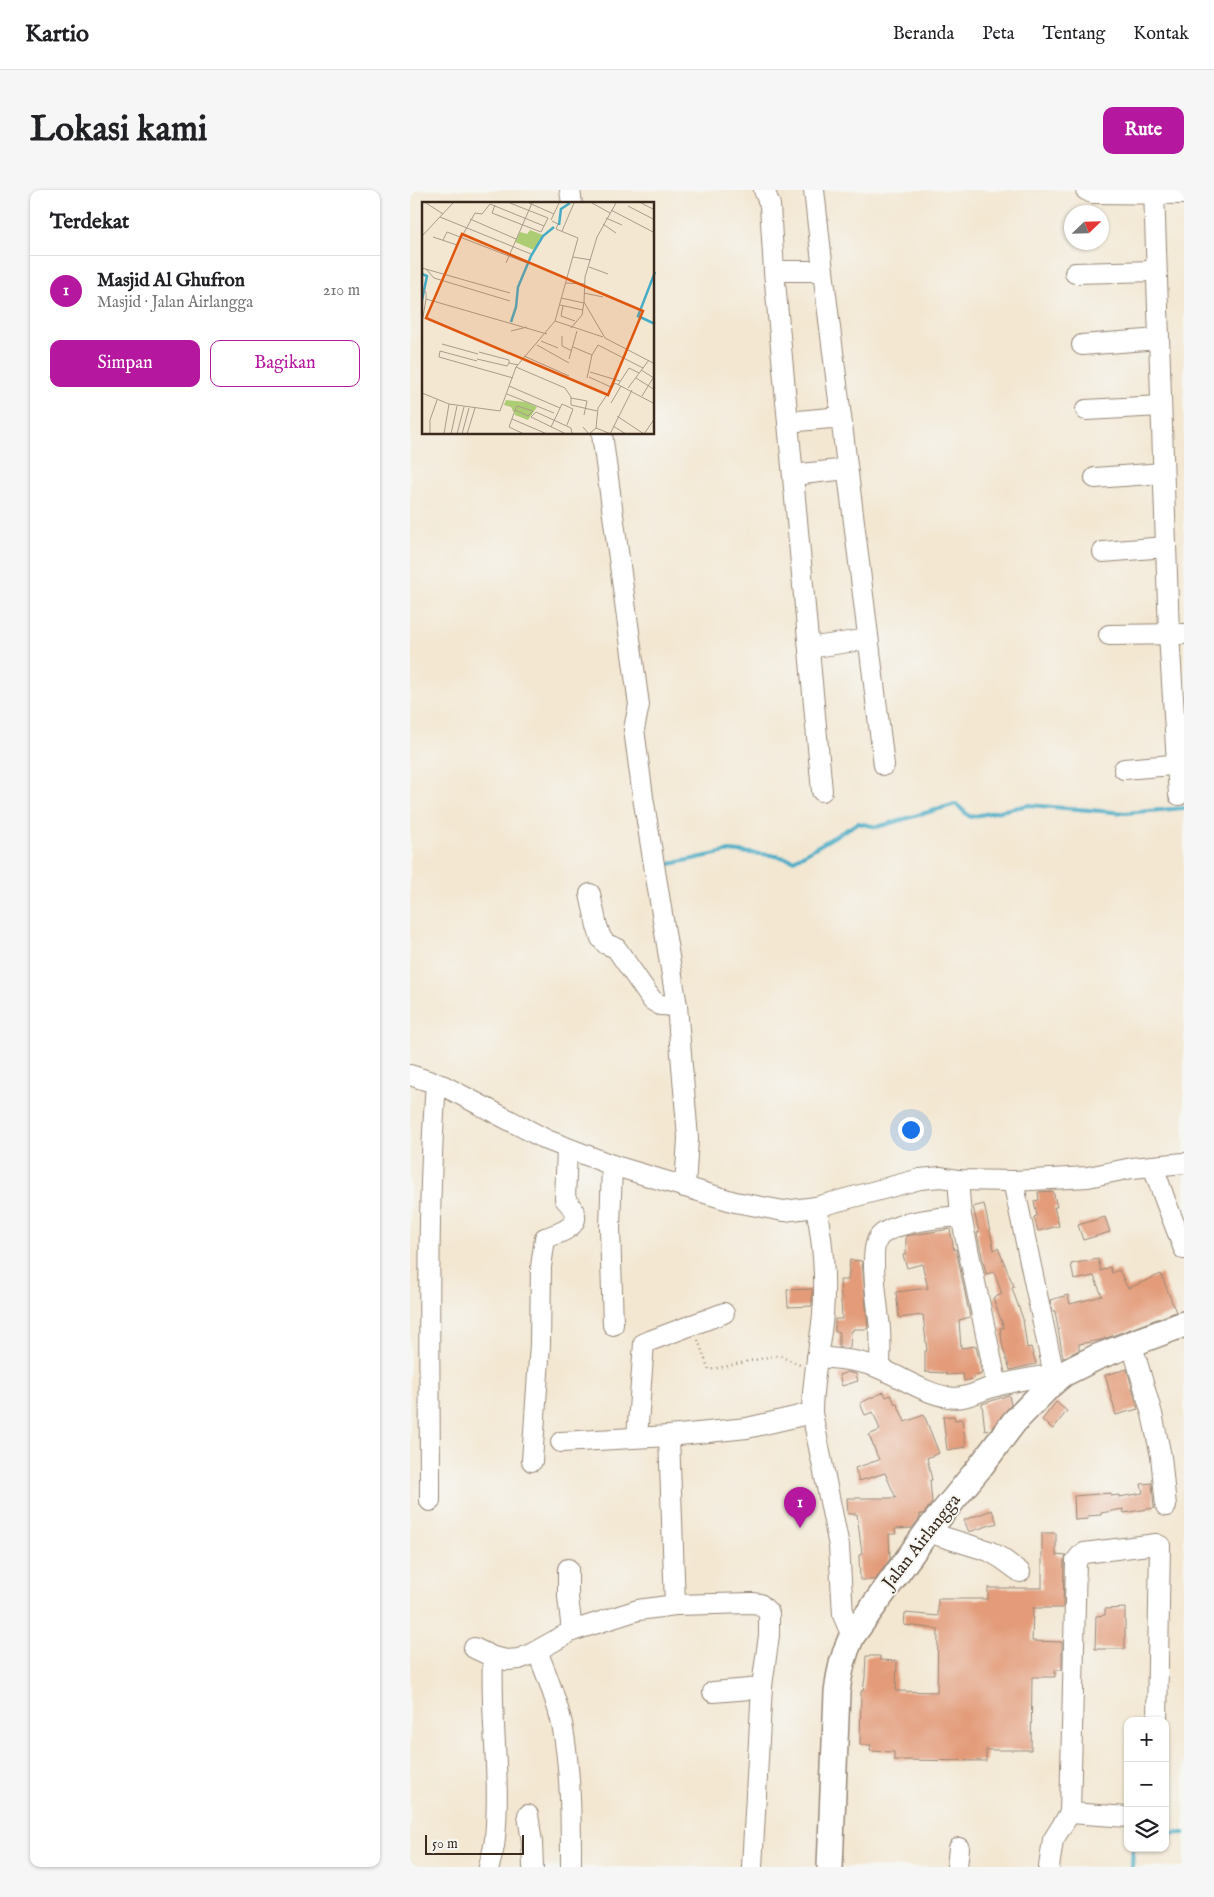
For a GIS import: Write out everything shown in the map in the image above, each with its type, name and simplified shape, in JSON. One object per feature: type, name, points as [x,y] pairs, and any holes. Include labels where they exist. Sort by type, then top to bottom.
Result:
[{"type":"main road","name":"Jalan Airlangga","points":[[830,1867],[839,1670],[852,1636],[927,1532],[1014,1422],[1059,1374],[1097,1357],[1184,1324]]},
{"type":"street","points":[[764,190],[770,205],[774,271],[822,791]]},
{"type":"street","points":[[814,190],[884,765]]},
{"type":"street","points":[[1086,190],[1092,194],[1154,192],[1184,194]]},
{"type":"street","points":[[1154,192],[1166,547],[1176,634],[1180,764],[1178,795]]},
{"type":"street","points":[[774,271],[823,271]]},
{"type":"street","points":[[1075,273],[1156,271]]},
{"type":"street","points":[[1082,345],[1159,339]]},
{"type":"street","points":[[1086,410],[1161,406]]},
{"type":"street","points":[[788,422],[841,417]]},
{"type":"street","points":[[602,435],[639,704],[634,729],[643,797],[677,1006],[688,1138],[685,1187]]},
{"type":"street","points":[[793,475],[847,469]]},
{"type":"street","points":[[1095,478],[1163,473]]},
{"type":"street","points":[[1103,552],[1166,547]]},
{"type":"street","points":[[1109,635],[1176,634]]},
{"type":"street","points":[[809,648],[868,639]]},
{"type":"street","points":[[1124,769],[1180,764]]},
{"type":"street","points":[[590,894],[596,926],[601,938],[606,944],[616,948],[621,954],[652,1000],[660,1005],[677,1006]]},
{"type":"street","points":[[410,1075],[436,1083],[567,1149],[612,1165],[735,1202],[784,1211],[816,1207],[920,1179],[941,1177],[958,1180],[1013,1181],[1088,1177],[1153,1166],[1184,1163]]},
{"type":"street","points":[[430,1501],[430,1211],[436,1083]]},
{"type":"street","points":[[532,1461],[540,1344],[541,1267],[545,1238],[558,1234],[574,1222],[575,1212],[572,1206],[565,1200],[567,1149]]},
{"type":"street","points":[[612,1165],[610,1228],[613,1325]]},
{"type":"street","points":[[1153,1166],[1164,1200],[1184,1249]]},
{"type":"street","points":[[958,1180],[961,1216],[997,1386]]},
{"type":"street","points":[[817,1362],[856,1361],[880,1368],[916,1386],[948,1398],[961,1398],[997,1386],[1059,1374],[1013,1181]]},
{"type":"street","points":[[816,1207],[822,1237],[824,1270],[823,1312],[812,1396],[812,1412],[839,1546],[843,1615],[852,1636]]},
{"type":"street","points":[[880,1368],[880,1331],[874,1257],[876,1241],[879,1236],[886,1232],[904,1225],[929,1218],[961,1216]]},
{"type":"street","points":[[637,1437],[644,1343],[724,1313]]},
{"type":"street","points":[[1132,1344],[1152,1414],[1161,1456],[1166,1506]]},
{"type":"street","points":[[562,1442],[669,1436],[747,1428],[812,1412]]},
{"type":"street","points":[[669,1436],[675,1577],[674,1605]]},
{"type":"street","points":[[927,1532],[989,1552],[1020,1572]]},
{"type":"street","points":[[1049,1867],[1053,1840],[1070,1813],[1076,1562],[1077,1558],[1084,1553],[1156,1544],[1160,1546],[1157,1717]]},
{"type":"street","points":[[568,1569],[568,1597],[572,1631]]},
{"type":"street","points":[[474,1648],[493,1657],[507,1660],[519,1659],[572,1631],[638,1610],[674,1605],[760,1604],[769,1613],[770,1620],[762,1686],[752,1867]]},
{"type":"street","points":[[537,1651],[552,1689],[562,1725],[568,1785],[571,1867]]},
{"type":"street","points":[[489,1867],[496,1838],[492,1694],[493,1657]]},
{"type":"street","points":[[713,1692],[750,1690],[762,1686]]},
{"type":"street","points":[[1070,1813],[1124,1817]]},
{"type":"street","points":[[528,1815],[533,1867]]},
{"type":"path","points":[[693,1324],[709,1370],[773,1356],[780,1356],[795,1363],[817,1362]]},
{"type":"building","points":[[1053,1191],[1057,1207],[1054,1207],[1059,1226],[1038,1231],[1034,1217],[1037,1216],[1034,1201],[1039,1200],[1038,1192]]},
{"type":"building","points":[[984,1204],[994,1250],[998,1248],[1014,1287],[1012,1288],[1023,1319],[1027,1348],[1031,1347],[1036,1364],[1010,1370],[1003,1348],[1000,1328],[1004,1328],[993,1298],[1002,1294],[994,1272],[986,1274],[977,1233],[979,1232],[973,1207]]},
{"type":"building","points":[[1105,1217],[1110,1232],[1083,1240],[1078,1225]]},
{"type":"building","points":[[950,1229],[970,1317],[959,1320],[961,1348],[976,1346],[982,1374],[974,1376],[974,1379],[964,1381],[963,1374],[946,1375],[946,1373],[925,1372],[925,1351],[927,1351],[923,1315],[899,1318],[896,1292],[928,1288],[922,1264],[907,1268],[903,1255],[906,1254],[906,1236]]},
{"type":"building","points":[[1098,1259],[1101,1271],[1110,1267],[1112,1273],[1119,1270],[1129,1288],[1161,1274],[1176,1312],[1101,1340],[1079,1344],[1079,1350],[1063,1358],[1055,1311],[1053,1311],[1050,1300],[1068,1295],[1070,1304],[1102,1296],[1094,1276],[1074,1280],[1071,1264]]},
{"type":"building","points":[[850,1260],[862,1261],[868,1329],[853,1329],[851,1331],[850,1348],[839,1347],[839,1332],[835,1332],[835,1319],[842,1319],[840,1280],[848,1280]]},
{"type":"building","points":[[812,1289],[812,1306],[788,1307],[787,1290]]},
{"type":"building","points":[[1127,1369],[1138,1409],[1116,1415],[1105,1375]]},
{"type":"building","points":[[848,1372],[856,1374],[858,1381],[842,1386],[839,1375]]},
{"type":"building","points":[[884,1392],[886,1397],[891,1395],[895,1404],[897,1403],[905,1422],[924,1415],[939,1453],[927,1458],[932,1480],[930,1480],[932,1503],[923,1514],[920,1514],[920,1518],[912,1528],[895,1529],[896,1534],[889,1534],[890,1559],[875,1580],[860,1580],[859,1555],[862,1554],[857,1514],[848,1514],[847,1498],[896,1498],[885,1473],[859,1481],[855,1468],[879,1460],[869,1435],[880,1430],[873,1412],[865,1415],[860,1403]]},
{"type":"building","points":[[1009,1395],[1011,1405],[990,1430],[985,1431],[982,1404]]},
{"type":"building","points":[[1056,1402],[1067,1411],[1053,1429],[1042,1420]]},
{"type":"building","points":[[954,1416],[955,1420],[962,1419],[966,1447],[947,1450],[943,1417]]},
{"type":"building","points":[[1152,1483],[1154,1508],[1124,1513],[1123,1509],[1101,1513],[1101,1515],[1087,1516],[1088,1519],[1075,1520],[1074,1496],[1111,1493],[1111,1496],[1119,1495],[1119,1497],[1143,1493],[1141,1484]]},
{"type":"building","points":[[992,1510],[997,1523],[969,1532],[964,1520]]},
{"type":"building","points":[[1042,1533],[1056,1533],[1056,1555],[1066,1556],[1064,1561],[1063,1608],[1033,1608],[1032,1641],[1062,1642],[1062,1670],[1055,1670],[1055,1677],[1032,1677],[1031,1750],[986,1750],[986,1761],[894,1760],[894,1752],[870,1751],[871,1745],[860,1745],[861,1691],[863,1691],[865,1677],[866,1656],[880,1656],[880,1660],[897,1661],[896,1691],[937,1692],[938,1629],[904,1625],[905,1613],[938,1616],[938,1599],[988,1599],[988,1588],[1042,1588]]},
{"type":"building","points":[[1125,1608],[1125,1649],[1095,1649],[1096,1616],[1105,1615],[1105,1609]]},
{"type":"waterway","points":[[665,865],[730,851],[771,855],[794,860],[858,823],[877,827],[956,804],[970,817],[1029,805],[1125,813],[1184,808]]},
{"type":"waterway","points":[[1169,1834],[1184,1833]]},
{"type":"waterway","points":[[1132,1867],[1133,1852]]},
{"type":"place","name":"Masjid Al Ghufron","points":[[800,1528]]}]
